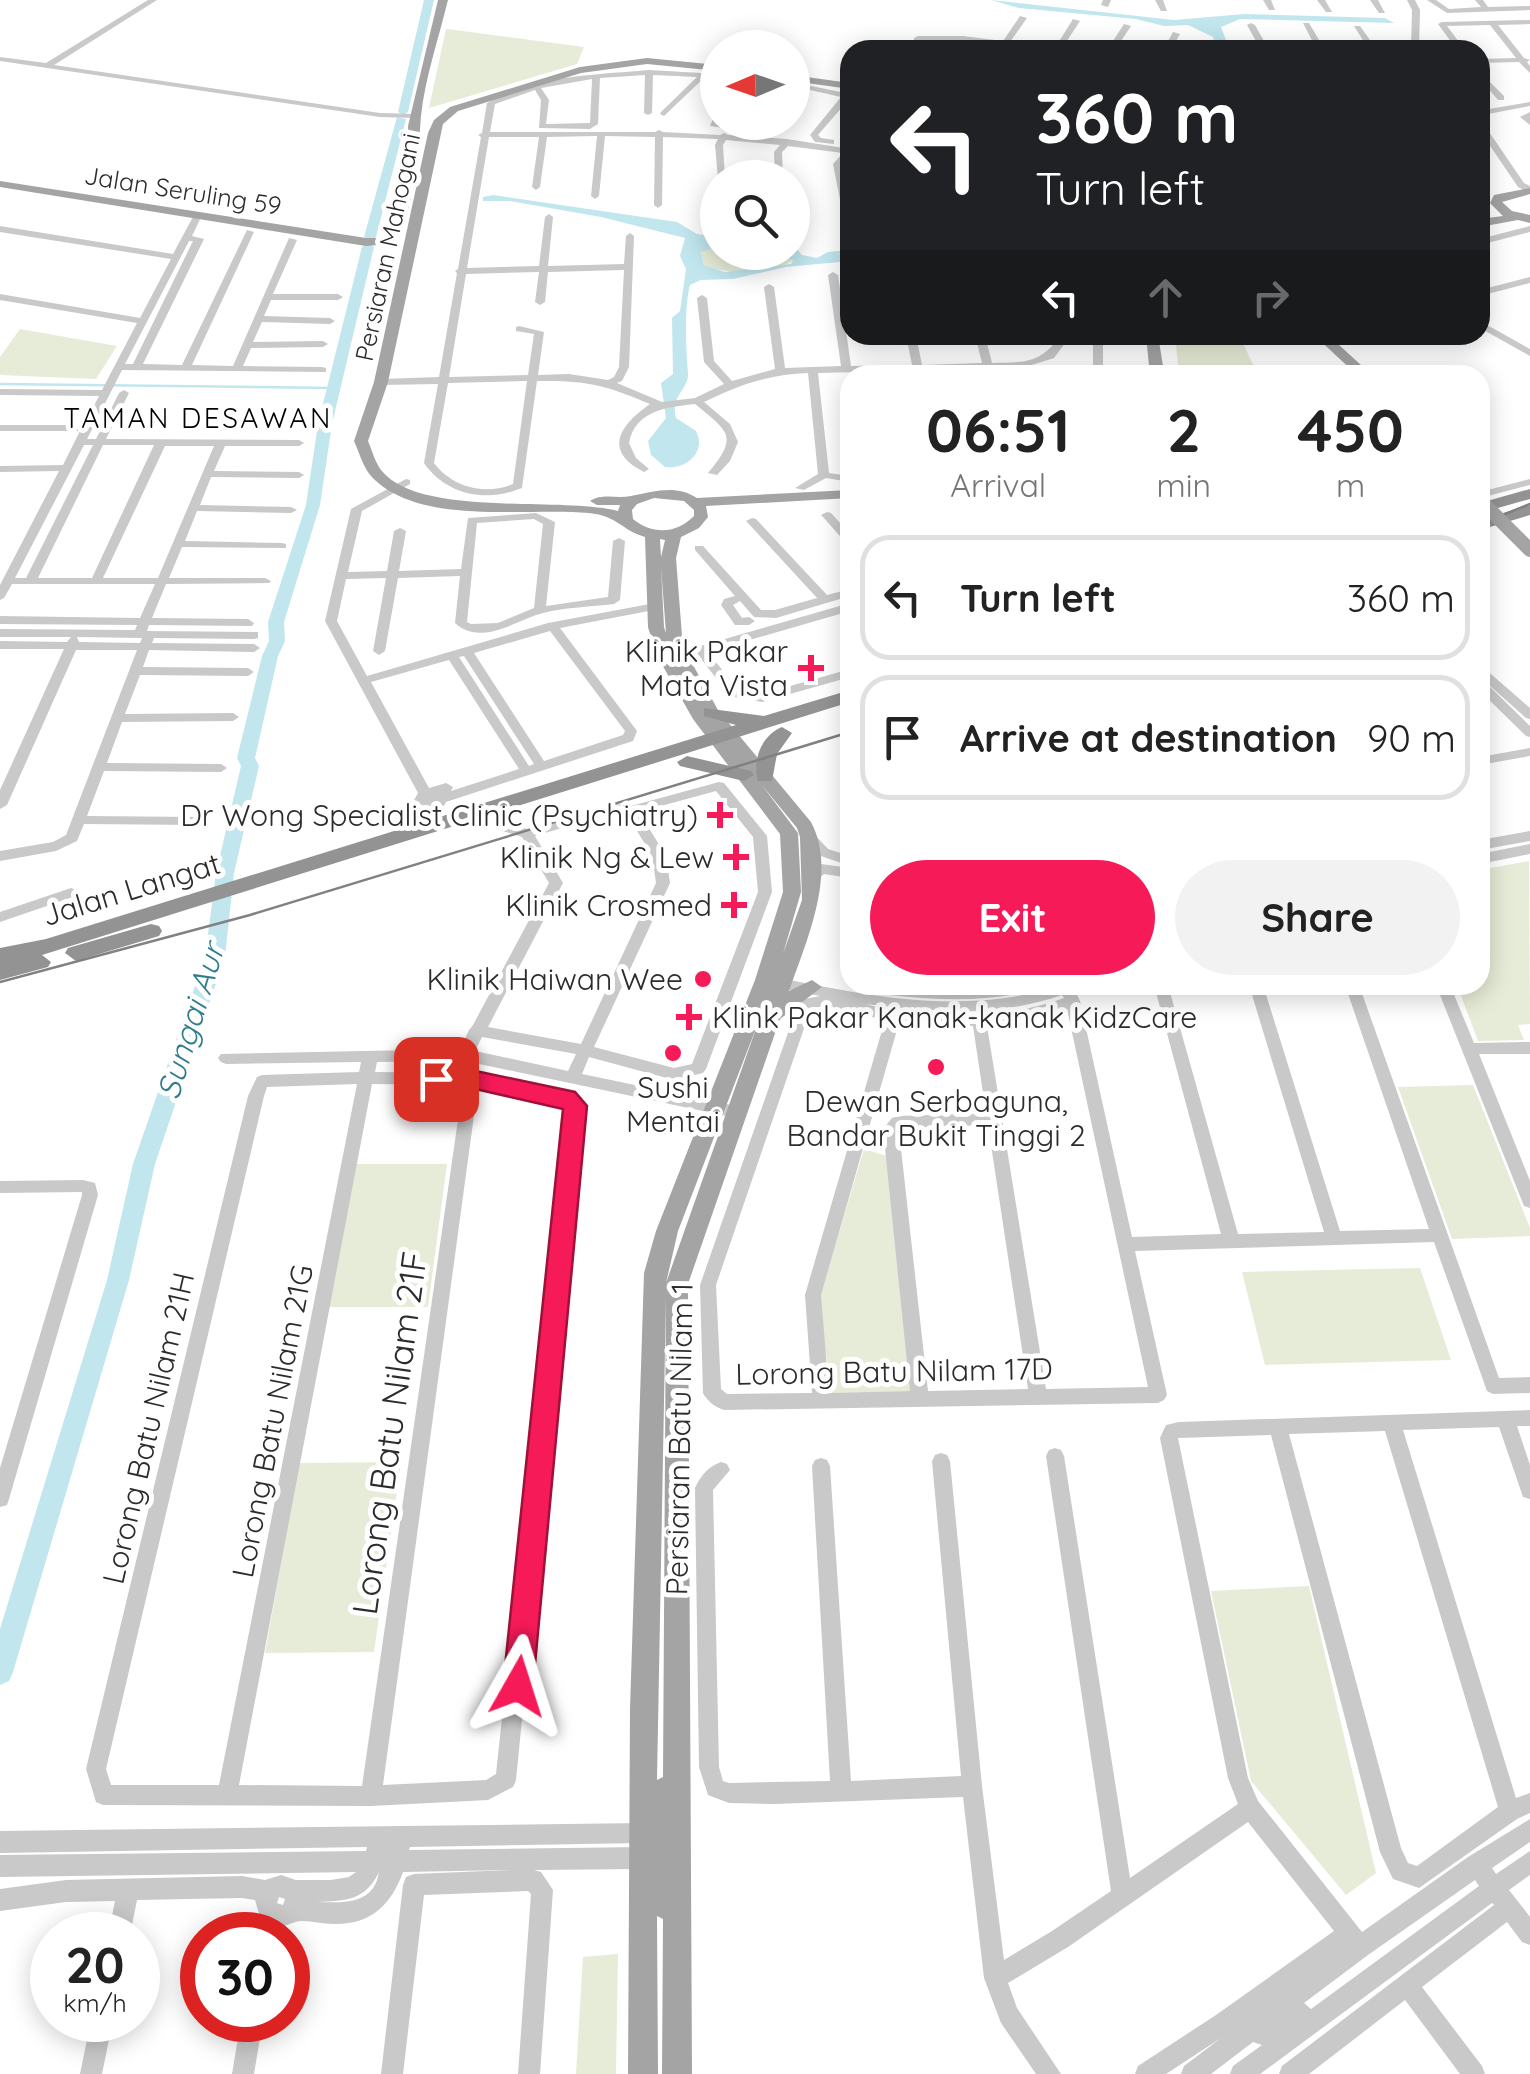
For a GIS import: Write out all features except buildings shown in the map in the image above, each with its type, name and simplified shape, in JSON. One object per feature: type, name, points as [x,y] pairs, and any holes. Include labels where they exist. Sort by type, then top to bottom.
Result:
[{"type":"highway","points":[[1490,505],[1530,494]]},
{"type":"highway","points":[[1490,508],[1530,510]]},
{"type":"highway","name":"Jalan Langat","points":[[782,726],[840,700]]},
{"type":"highway","points":[[705,713],[782,726],[754,776],[676,758],[705,713]]},
{"type":"highway","name":"Jalan Langat","points":[[0,972],[471,816],[782,726],[840,714]]},
{"type":"highway","name":"Jalan Langat","points":[[248,892],[492,823],[676,758]]},
{"type":"highway","name":"Jalan Langat","points":[[0,956],[198,908]]},
{"type":"main road","name":"Jalan Seruling 59","points":[[0,184],[360,241],[386,241],[394,232],[414,148],[416,116],[443,0]]},
{"type":"main road","name":"Persiaran Mahogani","points":[[364,431],[381,382],[433,133],[445,114],[472,101],[601,66],[647,61],[700,69]]},
{"type":"main road","points":[[810,85],[840,90]]},
{"type":"main road","points":[[1490,214],[1498,206],[1498,196],[1530,191]]},
{"type":"main road","points":[[1498,206],[1523,218]]},
{"type":"main road","points":[[1490,219],[1523,218]]},
{"type":"main road","points":[[1317,345],[1338,365]]},
{"type":"main road","points":[[1331,345],[1354,365]]},
{"type":"main road","points":[[364,431],[362,449],[377,474],[400,485],[480,502],[632,501],[665,492],[699,509],[840,504]]},
{"type":"main road","points":[[364,431],[400,485],[415,498],[464,506],[598,507],[624,517],[633,528],[652,535],[692,528],[699,509]]},
{"type":"main road","points":[[699,509],[840,495]]},
{"type":"main road","points":[[1490,497],[1530,535]]},
{"type":"main road","points":[[624,517],[632,501]]},
{"type":"main road","points":[[1490,515],[1530,550]]},
{"type":"main road","points":[[674,534],[670,540],[669,574],[674,636],[705,713]]},
{"type":"main road","points":[[652,535],[656,626],[670,666],[705,713]]},
{"type":"main road","name":"Persiaran Batu Nilam 1","points":[[677,2074],[677,1284],[726,1109],[774,1013],[776,977],[790,904],[790,839],[784,823],[754,776],[705,713]]},
{"type":"main road","name":"Persiaran Batu Nilam 1","points":[[643,2074],[643,1709],[655,1272],[726,1109],[776,977],[797,945],[811,900],[810,837],[754,776]]},
{"type":"main road","points":[[774,1013],[815,983],[802,964],[797,945]]},
{"type":"main road","points":[[676,2029],[667,1999],[666,1890],[646,1845],[664,1816],[669,1711],[678,1684]]},
{"type":"street","points":[[47,66],[152,0]]},
{"type":"street","points":[[1321,0],[1328,10]]},
{"type":"street","points":[[1374,0],[1382,11]]},
{"type":"street","points":[[1411,0],[1416,10],[1415,40]]},
{"type":"street","points":[[1431,0],[1447,11],[1530,8]]},
{"type":"street","points":[[1479,0],[1486,9]]},
{"type":"street","points":[[1007,40],[1023,18]]},
{"type":"street","points":[[1063,40],[1076,20]]},
{"type":"street","points":[[1453,40],[1442,26],[1530,22]]},
{"type":"street","points":[[1492,23],[1526,60],[1530,70]]},
{"type":"street","points":[[1250,25],[1259,40]]},
{"type":"street","points":[[1306,25],[1315,40]]},
{"type":"street","points":[[1118,40],[1127,26]]},
{"type":"street","points":[[1358,28],[1366,40]]},
{"type":"street","points":[[1173,40],[1176,34]]},
{"type":"street","points":[[0,59],[416,116]]},
{"type":"street","points":[[58,59],[105,66]]},
{"type":"street","points":[[1490,61],[1526,60]]},
{"type":"street","points":[[649,72],[648,113],[664,114],[700,78]]},
{"type":"street","points":[[518,330],[538,332],[518,486],[504,492],[486,492],[445,482],[429,462],[482,135],[491,103],[596,76],[700,74]]},
{"type":"street","points":[[538,89],[545,100],[542,126],[594,124],[596,76]]},
{"type":"street","points":[[1490,86],[1500,98]]},
{"type":"street","points":[[840,103],[814,136],[840,143]]},
{"type":"street","points":[[1490,109],[1530,104]]},
{"type":"street","points":[[658,205],[659,132]]},
{"type":"street","points":[[595,196],[601,133]]},
{"type":"street","points":[[536,187],[543,134]]},
{"type":"street","points":[[482,135],[700,134]]},
{"type":"street","points":[[1490,139],[1530,191]]},
{"type":"street","points":[[776,140],[840,150]]},
{"type":"street","points":[[778,160],[778,152],[786,141]]},
{"type":"street","points":[[1490,154],[1512,184],[1507,192]]},
{"type":"street","points":[[0,596],[7,575],[198,216]]},
{"type":"street","points":[[540,302],[549,217]]},
{"type":"street","points":[[1490,239],[1530,228]]},
{"type":"street","points":[[0,230],[175,257]]},
{"type":"street","points":[[186,368],[250,232]]},
{"type":"street","points":[[609,383],[618,379],[624,367],[630,236]]},
{"type":"street","points":[[136,367],[199,239],[186,238]]},
{"type":"street","points":[[237,368],[292,240]]},
{"type":"street","points":[[460,271],[628,268]]},
{"type":"street","points":[[833,276],[840,326]]},
{"type":"street","points":[[1490,287],[1530,277]]},
{"type":"street","points":[[770,288],[780,371]]},
{"type":"street","points":[[268,296],[338,297]]},
{"type":"street","points":[[0,297],[142,321]]},
{"type":"street","points":[[155,297],[171,298]]},
{"type":"street","points":[[702,298],[709,362],[730,385]]},
{"type":"street","points":[[258,320],[330,321]]},
{"type":"street","points":[[1490,327],[1530,349]]},
{"type":"street","points":[[247,344],[323,344]]},
{"type":"street","points":[[1056,345],[1058,350]]},
{"type":"street","points":[[1032,365],[1061,345]]},
{"type":"street","points":[[119,367],[322,370]]},
{"type":"street","points":[[381,382],[532,376],[609,383],[658,405],[692,402],[730,385],[780,371],[840,368]]},
{"type":"street","points":[[813,369],[824,474]]},
{"type":"street","points":[[0,392],[109,388]]},
{"type":"street","points":[[30,581],[124,393]]},
{"type":"street","points":[[692,402],[730,429],[734,439],[728,459],[712,473]]},
{"type":"street","points":[[644,469],[628,458],[623,444],[626,429],[658,405]]},
{"type":"street","points":[[0,428],[87,428]]},
{"type":"street","points":[[80,442],[298,443]]},
{"type":"street","points":[[96,581],[161,442]]},
{"type":"street","points":[[0,856],[56,846],[72,838],[135,671],[162,581],[221,442]]},
{"type":"street","points":[[0,469],[67,468]]},
{"type":"street","points":[[208,474],[299,476]]},
{"type":"street","points":[[372,499],[377,474]]},
{"type":"street","points":[[824,474],[840,479]]},
{"type":"street","points":[[800,488],[824,474]]},
{"type":"street","points":[[1490,502],[1530,482]]},
{"type":"street","points":[[400,485],[372,499],[353,517],[332,627],[364,685],[438,797],[471,816]]},
{"type":"street","points":[[372,499],[415,498]]},
{"type":"street","points":[[193,508],[291,510]]},
{"type":"street","points":[[827,515],[840,530]]},
{"type":"street","points":[[540,610],[549,522],[540,518],[472,520],[461,623],[468,628],[507,626],[540,610],[614,600],[619,541]]},
{"type":"street","points":[[752,520],[824,599]]},
{"type":"street","points":[[380,652],[400,532]]},
{"type":"street","points":[[178,544],[282,546]]},
{"type":"street","points":[[699,548],[743,597],[728,601],[727,605],[740,622],[840,595]]},
{"type":"street","points":[[340,576],[466,572]]},
{"type":"street","points":[[7,575],[30,581],[265,582]]},
{"type":"street","points":[[364,685],[554,630],[655,608]]},
{"type":"street","points":[[680,656],[840,611]]},
{"type":"street","points":[[0,620],[145,634],[252,635],[145,634],[0,645]]},
{"type":"street","points":[[554,630],[633,620],[656,626]]},
{"type":"street","points":[[416,833],[438,797],[524,767],[623,741],[631,731],[554,630]]},
{"type":"street","points":[[0,633],[74,640]]},
{"type":"street","points":[[0,805],[74,640]]},
{"type":"street","points":[[701,650],[734,693],[762,698],[840,676]]},
{"type":"street","points":[[462,657],[540,763]]},
{"type":"street","points":[[462,657],[524,767]]},
{"type":"street","points":[[135,671],[248,672]]},
{"type":"street","points":[[1490,680],[1530,715]]},
{"type":"street","points":[[1490,694],[1530,732]]},
{"type":"street","points":[[117,718],[232,717]]},
{"type":"street","points":[[1490,749],[1530,742]]},
{"type":"street","points":[[1490,759],[1525,754]]},
{"type":"street","points":[[98,768],[221,768]]},
{"type":"street","points":[[476,1030],[586,1050],[674,1074],[698,1068],[764,892],[760,836],[725,788],[714,786],[631,810],[615,808],[527,834],[492,823]]},
{"type":"street","points":[[573,1076],[663,883],[659,856],[631,810]]},
{"type":"street","points":[[79,820],[198,821]]},
{"type":"street","points":[[465,1055],[556,883],[527,834]]},
{"type":"street","points":[[1490,843],[1530,836]]},
{"type":"street","points":[[810,837],[822,852],[840,858]]},
{"type":"street","points":[[1490,857],[1530,849]]},
{"type":"street","points":[[810,879],[821,869],[840,872]]},
{"type":"street","points":[[0,916],[71,893]]},
{"type":"street","points":[[776,977],[840,988]]},
{"type":"street","points":[[815,983],[840,984]]},
{"type":"street","points":[[879,995],[938,1006],[1020,1004],[1052,995]]},
{"type":"street","points":[[821,1400],[814,1295],[894,1016],[1026,1018],[1062,995]]},
{"type":"street","points":[[1071,995],[1126,1244],[1439,1235]]},
{"type":"street","points":[[1164,995],[1231,1240]]},
{"type":"street","points":[[1259,995],[1334,1238]]},
{"type":"street","points":[[1355,995],[1493,1386],[1530,1384]]},
{"type":"street","points":[[1447,995],[1530,1201]]},
{"type":"street","name":"Lorong Batu Nilam 17D","points":[[894,1016],[818,1000],[805,1004],[799,1012],[708,1285],[712,1393],[724,1402],[1158,1395],[1126,1244]]},
{"type":"street","points":[[979,1020],[1038,1397]]},
{"type":"street","points":[[1470,1050],[1530,1048]]},
{"type":"street","points":[[226,1058],[465,1055],[726,1109]]},
{"type":"street","name":"Lorong Batu Nilam 21G","points":[[227,1796],[370,1057]]},
{"type":"street","points":[[227,1796],[370,1796],[496,1788],[506,1780],[510,1763],[575,1106],[566,1099],[471,1079],[366,1078]]},
{"type":"street","name":"Lorong Batu Nilam 21H","points":[[227,1796],[103,1794],[96,1769],[256,1096],[262,1081],[366,1078]]},
{"type":"street","name":"Lorong Batu Nilam 21F","points":[[370,1796],[471,1079]]},
{"type":"street","points":[[920,1399],[891,1128],[898,1122],[994,1119]]},
{"type":"street","points":[[0,1186],[89,1188],[0,1499]]},
{"type":"street","points":[[1354,1940],[1250,1808],[1238,1778],[1170,1450],[1172,1431],[1530,1418]]},
{"type":"street","points":[[1504,1419],[1530,1491]]},
{"type":"street","points":[[1278,1427],[1390,1852],[1401,1871],[1418,1876],[1520,1807],[1392,1423]]},
{"type":"street","points":[[1055,1456],[1122,1896]]},
{"type":"street","points":[[942,1460],[972,1786],[995,1978],[1009,2015],[1050,2074]]},
{"type":"street","points":[[821,1466],[841,1791]]},
{"type":"street","points":[[721,1470],[710,1477],[704,1488],[709,1766],[715,1788],[729,1793],[972,1786]]},
{"type":"street","points":[[995,1978],[1250,1808]]},
{"type":"street","points":[[1146,2074],[1530,1830]]},
{"type":"street","points":[[0,1900],[25,1894],[242,1887],[278,1905],[336,1915],[360,1912],[381,1896],[391,1835]]},
{"type":"street","points":[[0,1842],[391,1835],[646,1845]]},
{"type":"street","points":[[278,1905],[285,1837]]},
{"type":"street","points":[[0,1866],[385,1863],[646,1845]]},
{"type":"street","points":[[1241,2074],[1530,1862]]},
{"type":"street","points":[[1476,1865],[1530,1934]]},
{"type":"street","points":[[392,2074],[414,1885],[533,1880],[539,1883],[529,2074]]},
{"type":"street","points":[[124,1912],[128,1891]]},
{"type":"street","points":[[1293,2073],[1509,1908]]},
{"type":"street","points":[[1192,2074],[1251,2032],[1354,1940]]},
{"type":"street","points":[[1407,1985],[1474,2074]]},
{"type":"street","points":[[1251,2032],[1265,2034],[1297,2011],[1304,2017],[1306,2028]]},
{"type":"street","points":[[91,2074],[98,2042]]},
{"type":"street","points":[[243,2074],[248,2042]]},
{"type":"green space","points":[[446,29],[584,47],[577,64],[429,108]]},
{"type":"green space","points":[[20,329],[117,346],[96,379],[0,375],[0,357]]},
{"type":"green space","points":[[1176,345],[1244,345],[1253,365],[1178,365]]},
{"type":"green space","points":[[1529,861],[1530,1024],[1518,1025],[1524,1040],[1478,1041],[1461,995],[1490,995],[1490,868]]},
{"type":"green space","points":[[1473,1085],[1530,1236],[1452,1239],[1398,1087]]},
{"type":"green space","points":[[864,1149],[887,1156],[913,1391],[832,1393],[818,1303]]},
{"type":"green space","points":[[354,1164],[447,1164],[428,1307],[328,1307]]},
{"type":"green space","points":[[1420,1268],[1451,1360],[1265,1365],[1242,1272]]},
{"type":"green space","points":[[401,1462],[374,1652],[265,1653],[299,1463]]},
{"type":"green space","points":[[1309,1586],[1376,1873],[1346,1895],[1251,1781],[1211,1591]]},
{"type":"green space","points":[[618,1954],[616,2074],[576,2074],[583,1957]]},
{"type":"water","points":[[991,0],[1174,20],[1244,14],[1385,18],[1394,23],[1240,19],[1221,27],[1226,40],[1214,40],[1188,25],[1164,26],[1136,19],[1019,8]]},
{"type":"water","points":[[493,195],[677,222],[700,234],[700,270],[773,270],[690,285],[686,316],[688,379],[675,410],[676,418],[696,431],[699,439],[697,452],[687,462],[665,467],[651,455],[648,441],[666,418],[661,383],[673,374],[672,318],[680,311],[686,269],[680,256],[685,238],[601,217],[510,201],[483,201],[483,197]]},
{"type":"water","points":[[840,251],[840,262],[810,265],[810,257]]},
{"type":"waterway","name":"Sungai Aur","points":[[403,112],[429,0]]},
{"type":"waterway","name":"Sungai Aur","points":[[370,237],[401,119]]},
{"type":"waterway","name":"Sungai Aur","points":[[0,1672],[118,1280],[144,1164],[215,957],[225,873],[250,766],[246,758],[277,641],[276,622],[313,505],[325,424],[368,247]]},
{"type":"waterway","points":[[0,384],[335,388]]},
{"type":"tram line","points":[[1490,520],[1530,504]]},
{"type":"tram line","points":[[0,982],[250,915],[840,735]]},
{"type":"place","name":"Klinik Pakar Mata Vista","points":[[811,668]]},
{"type":"place","name":"Dr Wong Specialist Clinic (Psychiatry)","points":[[720,815]]},
{"type":"place","name":"Klinik Ng & Lew","points":[[736,857]]},
{"type":"place","name":"Klinik Crosmed","points":[[734,905]]},
{"type":"place","name":"Klinik Haiwan Wee","points":[[703,979]]},
{"type":"place","name":"Klink Pakar Kanak-kanak KidzCare","points":[[689,1017]]},
{"type":"place","name":"Sushi Mentai","points":[[673,1053]]},
{"type":"place","name":"Dewan Serbaguna, Bandar Bukit Tinggi 2","points":[[936,1067]]},
{"type":"district","name":"TAMAN DESAWAN","points":[[198,417]]},
{"type":"route","points":[[436,1079],[471,1079],[566,1099],[575,1106],[518,1686]]}]
